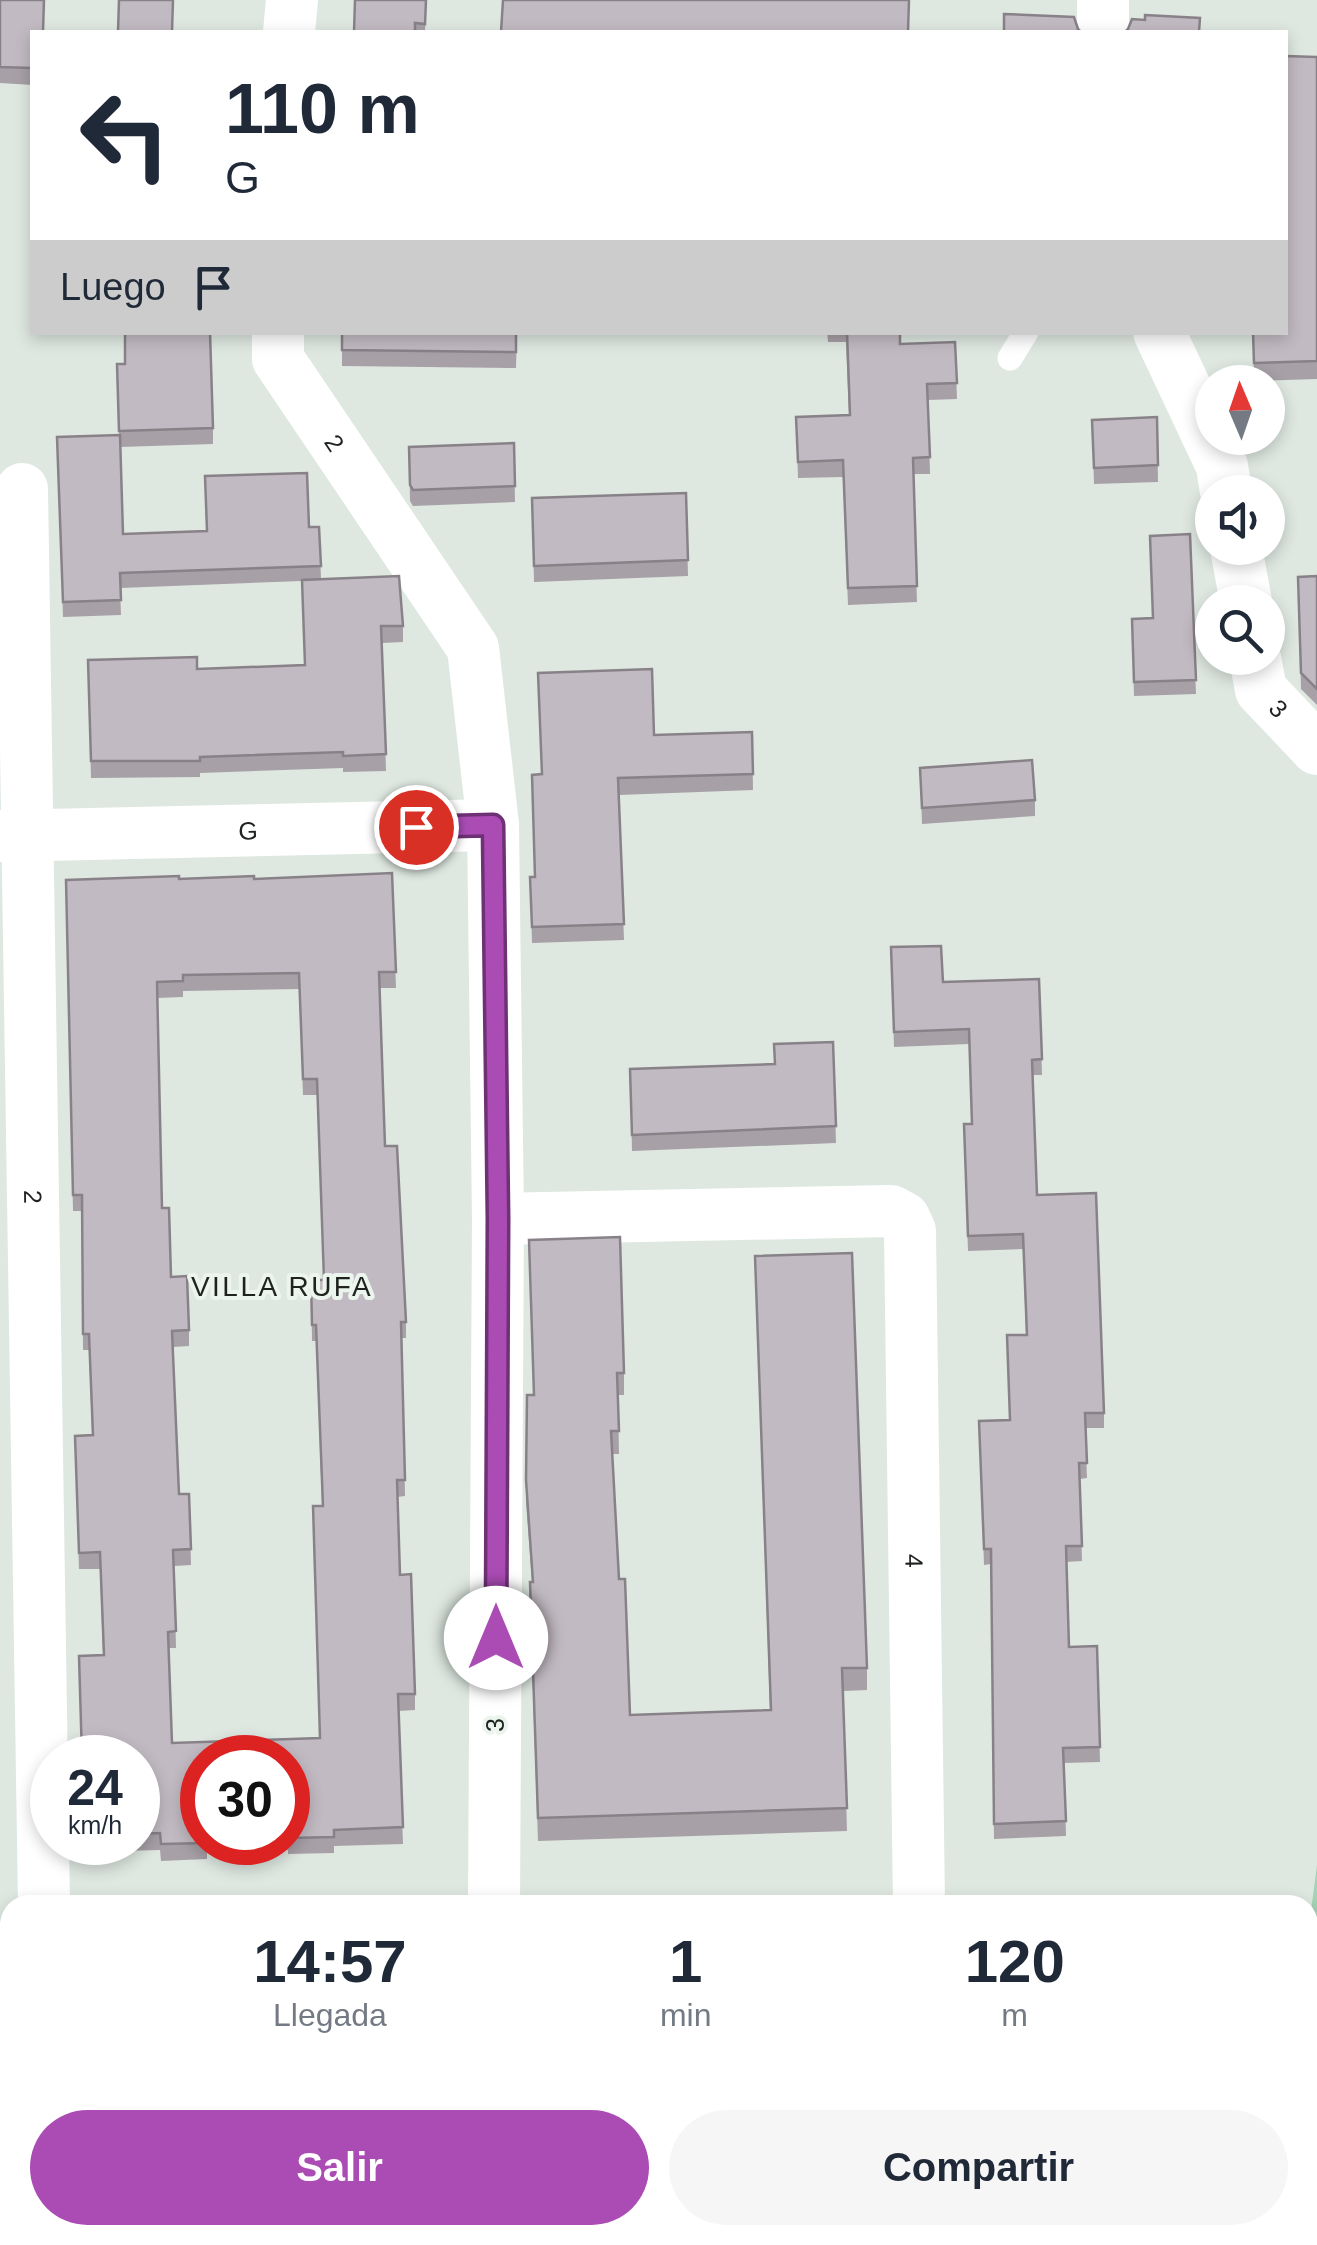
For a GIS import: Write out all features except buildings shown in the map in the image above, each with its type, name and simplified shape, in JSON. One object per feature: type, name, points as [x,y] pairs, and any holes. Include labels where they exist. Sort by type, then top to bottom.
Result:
[{"type":"street","points":[[289,30],[292,0]]},
{"type":"street","points":[[1103,0],[1103,30]]},
{"type":"street","name":"2","points":[[278,335],[278,359],[473,648],[493,825]]},
{"type":"street","points":[[1160,335],[1223,475]]},
{"type":"street","name":"2","points":[[22,489],[15,836],[44,1895]]},
{"type":"street","name":"3","points":[[1258,675],[1261,690],[1317,749]]},
{"type":"street","name":"G","points":[[15,836],[493,825]]},
{"type":"street","name":"3","points":[[493,825],[498,1219],[494,1895]]},
{"type":"street","name":"4","points":[[498,1219],[891,1212],[904,1218],[910,1231],[919,1895]]},
{"type":"lane","points":[[1010,358],[1024,335]]},
{"type":"district","name":"VILLA RUFA","points":[[282,1286]]},
{"type":"route","points":[[416,827],[493,825],[498,1219],[496,1638]]}]
